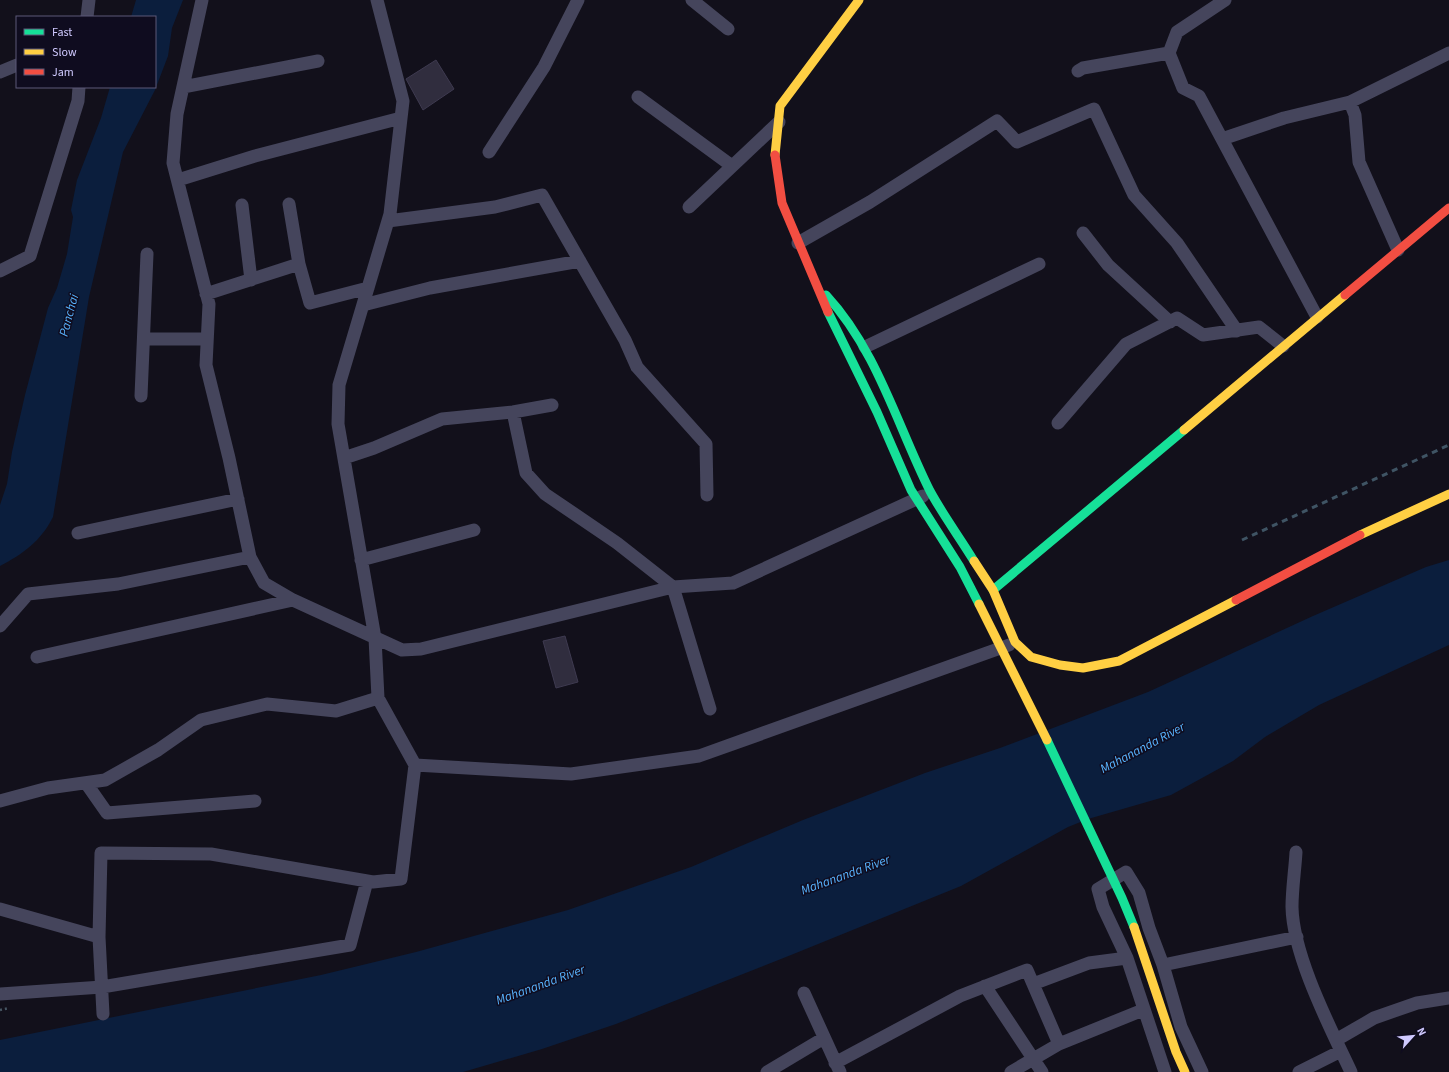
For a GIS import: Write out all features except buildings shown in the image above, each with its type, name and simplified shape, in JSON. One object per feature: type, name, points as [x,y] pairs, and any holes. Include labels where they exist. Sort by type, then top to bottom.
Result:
[{"type":"street","points":[[87,16],[89,0]]},
{"type":"street","points":[[202,0],[177,114],[173,163],[209,304],[206,365],[229,458],[250,557],[264,583],[292,600],[402,650],[421,649],[674,587],[733,583],[931,492]]},
{"type":"street","points":[[103,1014],[98,937],[101,853],[211,854],[367,881],[401,879],[415,765],[378,698],[375,638],[338,424],[339,385],[388,221],[402,118],[403,101],[377,0]]},
{"type":"street","points":[[489,152],[544,67],[578,0]]},
{"type":"street","points":[[692,0],[728,29]]},
{"type":"street","points":[[859,0],[780,106],[775,160],[781,196],[798,243],[833,325],[877,412],[911,490],[960,567],[1037,719],[1122,898],[1141,947],[1176,1052],[1185,1072]]},
{"type":"street","points":[[1226,0],[1177,32],[1169,53],[1183,88],[1199,96],[1317,317]]},
{"type":"street","points":[[1222,139],[1284,118],[1350,102],[1449,52]]},
{"type":"street","points":[[1078,71],[1083,68],[1169,53]]},
{"type":"street","points":[[183,87],[318,62]]},
{"type":"street","points":[[0,72],[16,65]]},
{"type":"street","points":[[0,271],[30,256],[78,101],[79,88]]},
{"type":"street","points":[[638,97],[732,166]]},
{"type":"street","points":[[1350,102],[1355,115],[1359,162],[1398,250]]},
{"type":"street","points":[[798,243],[870,202],[997,121],[1018,142],[1094,109],[1134,195],[1177,243],[1237,330]]},
{"type":"street","points":[[178,180],[255,156],[402,118]]},
{"type":"street","points":[[689,207],[779,122]]},
{"type":"street","points":[[388,221],[495,207],[542,195],[625,340],[638,366],[706,444],[707,495]]},
{"type":"street","points":[[289,204],[299,264],[310,303],[368,288]]},
{"type":"street","points":[[242,205],[251,280]]},
{"type":"street","points":[[993,590],[1317,317],[1449,208]]},
{"type":"street","points":[[1083,233],[1108,265],[1170,322]]},
{"type":"street","points":[[142,396],[147,254]]},
{"type":"street","points":[[363,305],[430,288],[580,261]]},
{"type":"street","points":[[206,294],[299,264]]},
{"type":"street","points":[[865,347],[1040,264]]},
{"type":"street","points":[[814,281],[839,309],[865,347],[931,492],[993,590],[1015,642],[1031,657],[1060,665],[1084,668],[1118,661],[1344,543],[1449,494]]},
{"type":"street","points":[[1058,423],[1126,344],[1177,318],[1203,335],[1259,327],[1283,346]]},
{"type":"street","points":[[144,339],[207,339]]},
{"type":"street","points":[[344,458],[374,448],[442,419],[513,412],[552,405]]},
{"type":"street","points":[[513,412],[526,473],[545,494],[617,543],[674,587],[710,709]]},
{"type":"street","points":[[78,533],[238,499]]},
{"type":"street","points":[[362,560],[474,530]]},
{"type":"street","points":[[0,626],[28,594],[118,584],[250,557]]},
{"type":"street","points":[[37,657],[292,600]]},
{"type":"street","points":[[415,765],[572,774],[699,756],[1015,642]]},
{"type":"street","points":[[0,800],[48,788],[105,780],[158,750],[201,720],[267,704],[336,711],[378,698]]},
{"type":"street","points":[[86,783],[107,813],[255,801]]},
{"type":"street","points":[[1296,852],[1292,907],[1300,952],[1338,1045],[1351,1072]]},
{"type":"street","points":[[1165,1072],[1143,1010],[1127,958],[1103,907],[1098,889],[1126,872],[1140,893],[1149,928],[1164,965],[1181,1027],[1202,1072]]},
{"type":"street","points":[[0,994],[102,987],[350,945],[367,881]]},
{"type":"street","points":[[0,909],[98,937]]},
{"type":"street","points":[[1164,965],[1297,937]]},
{"type":"street","points":[[1033,984],[1089,963],[1127,958]]},
{"type":"street","points":[[804,994],[838,1067],[960,996],[1027,970],[1059,1044]]},
{"type":"street","points":[[985,986],[1042,1072]]},
{"type":"street","points":[[1299,1072],[1374,1018],[1417,1003],[1449,998]]},
{"type":"street","points":[[1011,1072],[1059,1044],[1143,1010]]},
{"type":"street","points":[[767,1072],[824,1038]]},
{"type":"water","points":[[136,0],[183,0],[172,28],[168,56],[156,87],[156,16],[131,16]]},
{"type":"water","name":"Panchai","points":[[110,88],[156,88],[123,152],[89,297],[53,517],[43,533],[31,546],[24,552],[0,566],[0,505],[7,484],[12,452],[25,395],[48,308],[57,288],[67,254],[73,217],[71,210],[77,180],[101,118]]},
{"type":"water","name":"Mahananda River","points":[[1449,560],[1449,645],[1319,705],[1265,737],[1233,761],[1171,795],[1088,819],[1068,827],[961,886],[616,1024],[542,1049],[463,1072],[0,1072],[0,1040],[321,975],[416,952],[568,910],[691,867],[803,820],[925,773],[1000,748],[1148,692],[1313,616],[1426,567]]},
{"type":"railway","points":[[1242,540],[1449,445]]},
{"type":"traffic: fast","points":[[826,295],[844,317],[873,364],[930,491],[974,561]]},
{"type":"traffic: fast","points":[[828,312],[877,412],[911,490],[960,567],[979,604]]},
{"type":"traffic: fast","points":[[993,590],[1184,430]]},
{"type":"traffic: fast","points":[[1047,740],[1122,898],[1134,927]]},
{"type":"traffic: slow","points":[[775,155],[780,106],[859,0]]},
{"type":"traffic: slow","points":[[1184,430],[1345,295]]},
{"type":"traffic: slow","points":[[1360,535],[1449,494]]},
{"type":"traffic: slow","points":[[974,561],[993,590],[1015,642],[1031,657],[1060,665],[1083,668],[1119,661],[1236,600]]},
{"type":"traffic: slow","points":[[979,604],[1047,740]]},
{"type":"traffic: slow","points":[[1134,927],[1176,1052],[1185,1072]]},
{"type":"traffic: jam","points":[[775,155],[782,203],[828,312]]},
{"type":"traffic: jam","points":[[1345,295],[1449,208]]},
{"type":"traffic: jam","points":[[1236,600],[1360,535]]}]
